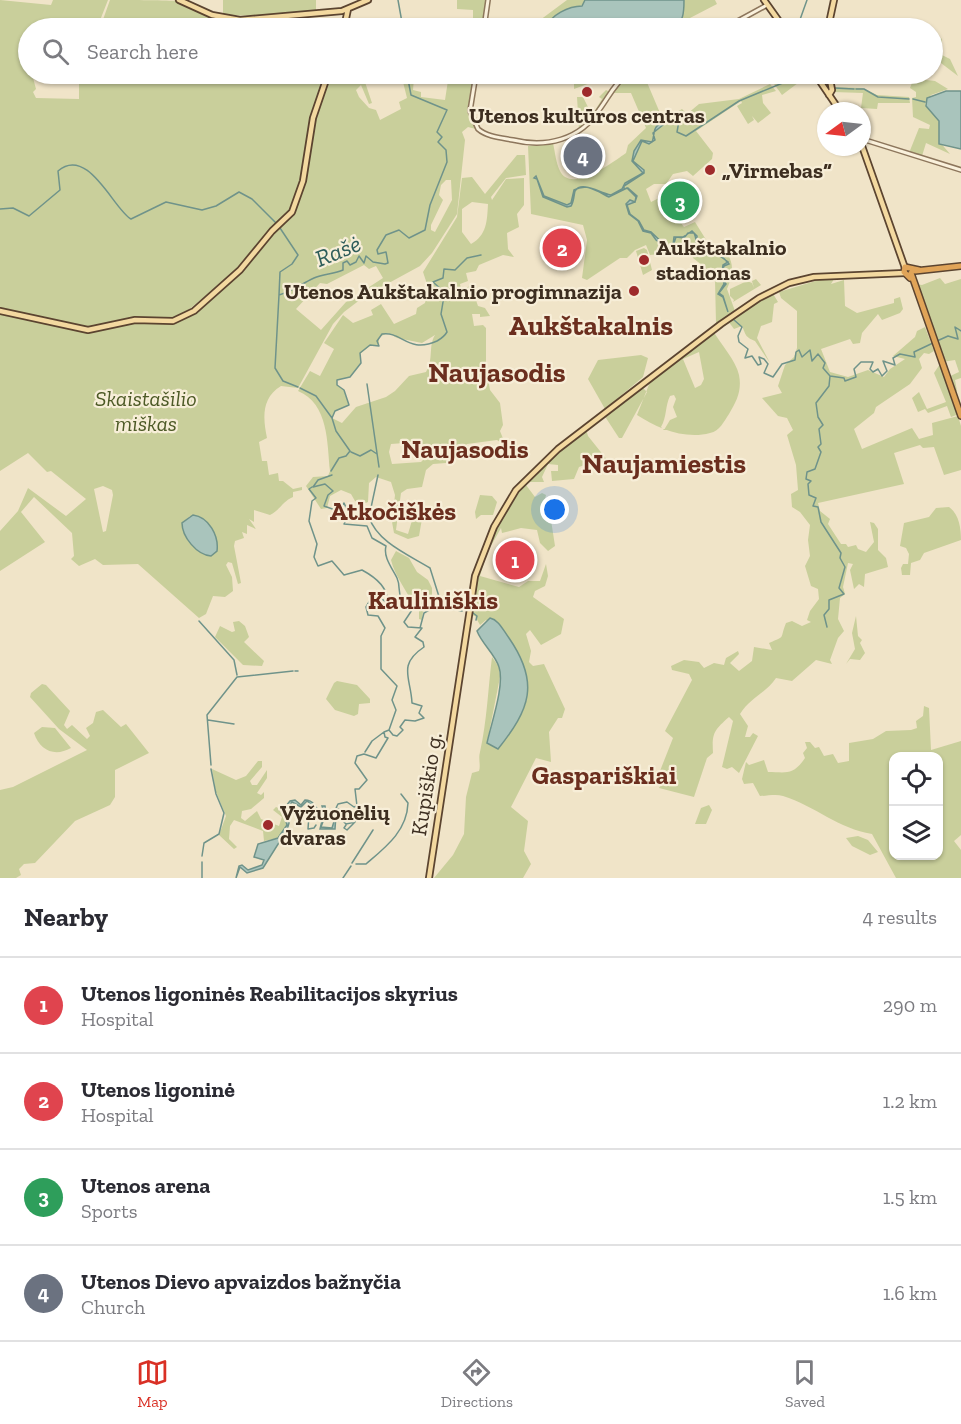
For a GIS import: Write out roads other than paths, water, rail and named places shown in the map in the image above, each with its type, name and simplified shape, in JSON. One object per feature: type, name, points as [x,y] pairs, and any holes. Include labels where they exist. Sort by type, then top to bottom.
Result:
[{"type":"highway","points":[[961,266],[908,270],[961,416]]},
{"type":"main road","points":[[179,0],[219,17],[229,18]]},
{"type":"main road","points":[[268,18],[348,9],[368,0]]},
{"type":"main road","points":[[830,18],[834,0]]},
{"type":"main road","points":[[766,2],[777,18]]},
{"type":"main road","points":[[346,18],[348,9]]},
{"type":"main road","points":[[0,311],[91,330],[135,320],[173,321],[194,311],[240,270],[294,209],[303,181],[313,118],[325,84]]},
{"type":"main road","points":[[830,84],[834,102]]},
{"type":"main road","points":[[823,86],[830,89]]},
{"type":"main road","points":[[823,86],[830,89]]},
{"type":"main road","points":[[866,156],[908,270]]},
{"type":"main road","name":"Kupiškio g.","points":[[429,878],[475,576],[494,527],[516,490],[540,464],[601,415],[721,324],[775,289],[822,275],[908,270]]},
{"type":"street","points":[[485,18],[488,0]]},
{"type":"street","points":[[741,18],[766,2]]},
{"type":"street","points":[[474,84],[470,111],[478,129],[483,133],[526,143],[544,143],[577,134],[593,119],[617,84]]},
{"type":"street","points":[[871,142],[961,170]]},
{"type":"water","points":[[585,0],[684,0],[682,18],[552,18],[566,10],[582,6]]},
{"type":"water","points":[[946,91],[961,91],[961,149],[939,144],[939,121],[926,106],[927,98]]},
{"type":"water","points":[[668,121],[654,132],[658,125]]},
{"type":"water","points":[[641,140],[652,142],[649,144],[642,141],[633,161],[644,170],[644,173],[624,186],[624,189],[626,188],[609,197],[588,187],[611,195],[622,189],[625,183],[643,173],[632,161],[634,151]]},
{"type":"water","points":[[536,176],[544,196],[567,205],[571,203],[574,190],[578,188],[571,206],[567,207],[543,197],[537,179],[534,178]]},
{"type":"water","points":[[630,200],[635,202],[627,205],[630,214],[639,221],[644,230],[651,232],[668,248],[673,245],[674,237],[676,237],[673,246],[669,249],[656,240],[651,233],[643,231],[638,221],[629,214],[626,204]]},
{"type":"water","points":[[717,251],[725,260],[716,253],[702,255],[698,252],[705,254]]},
{"type":"water","points":[[727,262],[729,264],[724,266],[723,272],[729,278],[727,281],[723,280],[728,278],[722,272],[723,265]]},
{"type":"water","points":[[723,280],[726,284],[719,293],[723,296],[728,312],[723,297],[718,294],[724,284]]},
{"type":"water","points":[[193,515],[204,519],[215,534],[217,551],[211,556],[196,549],[187,539],[182,523]]},
{"type":"water","points":[[490,618],[501,626],[519,654],[528,682],[524,708],[518,721],[498,749],[487,743],[499,694],[499,667],[477,631]]},
{"type":"water","points":[[295,800],[301,805],[305,800],[310,801],[316,807],[319,814],[324,812],[322,806],[325,806],[326,812],[316,818],[324,819],[321,827],[332,828],[336,815],[335,829],[320,829],[322,821],[314,819],[316,809],[307,801],[301,807],[292,802],[285,812],[289,823],[287,830],[263,868],[247,873],[240,867],[236,878],[239,866],[242,865],[248,870],[262,865],[264,860],[254,857],[258,844],[278,838],[287,825],[283,810],[290,801]]},
{"type":"waterway","name":"Rašė","points":[[398,0],[401,18]]},
{"type":"waterway","points":[[801,18],[807,0]]},
{"type":"waterway","name":"Rašė","points":[[298,387],[283,381],[275,368],[279,295],[314,278],[343,270],[343,263],[347,261],[350,265],[356,262],[359,256],[364,263],[366,256],[373,262],[388,263],[386,252],[378,254],[377,250],[386,235],[399,230],[409,238],[425,230],[430,205],[447,162],[446,150],[438,142],[442,137],[437,132],[447,110],[411,95],[409,84]]},
{"type":"waterway","points":[[668,120],[677,118],[679,121],[677,132],[686,136],[739,101],[780,84]]},
{"type":"waterway","points":[[834,88],[854,89]]},
{"type":"waterway","points":[[856,89],[864,89],[878,97],[909,99]]},
{"type":"waterway","points":[[913,99],[925,102]]},
{"type":"waterway","points":[[0,209],[13,208],[29,216],[60,190],[58,171],[69,165],[80,166],[90,172],[131,219],[166,202],[202,210],[216,206],[239,192],[252,199],[277,224]]},
{"type":"waterway","points":[[279,295],[280,272],[292,264],[298,255],[280,228]]},
{"type":"waterway","points":[[331,471],[339,458],[346,456],[350,451],[336,431],[332,418],[335,411],[349,405],[344,390],[337,385],[337,380],[350,377],[361,363],[360,353],[370,345],[379,346],[377,341],[382,334],[389,334],[419,345],[437,341],[443,337],[447,332],[441,314],[444,296],[442,290],[433,282],[443,278],[444,269],[455,270],[467,258],[481,255]]},
{"type":"waterway","points":[[733,319],[742,327],[738,336],[739,342],[748,349],[745,358],[752,356],[758,365],[761,364],[759,357],[764,359],[768,364],[764,373],[773,377],[782,364],[795,360],[796,352],[799,350],[802,357],[810,350],[812,361],[818,354],[825,363],[823,368],[830,376],[844,378],[845,381],[856,377],[854,369],[861,362],[873,362],[870,369],[873,372],[878,369],[882,376],[887,371],[883,361],[895,365],[893,358],[900,354],[915,357],[914,352],[933,343]]},
{"type":"waterway","points":[[937,341],[948,336],[958,339],[955,327],[961,331]]},
{"type":"waterway","points":[[827,627],[824,615],[829,609],[829,600],[844,594],[839,588],[845,567],[840,558],[841,553],[821,522],[818,507],[813,506],[816,498],[809,495],[808,484],[811,481],[806,479],[807,472],[815,469],[821,452],[818,447],[821,444],[819,429],[823,425],[818,417],[816,403],[829,386],[830,376]]},
{"type":"waterway","points":[[367,384],[379,467]]},
{"type":"waterway","name":"Rašė","points":[[300,388],[316,396],[332,418]]},
{"type":"waterway","points":[[351,452],[360,456],[371,450],[377,454]]},
{"type":"waterway","points":[[332,475],[318,480],[313,487],[325,484],[333,491],[328,495],[324,506],[338,511],[344,503],[349,514],[344,524],[367,526],[372,538],[386,546],[387,558],[398,581],[402,601],[409,601],[412,610],[404,622],[408,627],[422,628],[415,637],[423,642],[424,647],[408,666],[412,703],[422,706],[419,713],[424,718],[415,721],[405,720],[400,727],[403,730],[397,736],[389,730],[384,732],[385,737],[388,738],[376,758],[364,754],[357,756],[355,763],[367,780],[359,789],[355,789],[357,806],[354,807],[347,802],[338,804],[336,808],[352,815],[354,813],[355,822],[346,824],[337,815]]},
{"type":"waterway","points":[[378,475],[369,517],[373,526],[386,541],[430,568],[441,603],[424,613],[420,628]]},
{"type":"waterway","points":[[312,487],[309,489],[316,498],[312,501],[309,521],[317,544],[314,557],[318,566],[332,561],[344,575],[362,570],[376,580],[386,592],[387,603],[377,595],[372,597],[366,607],[368,615],[378,616],[385,628],[381,636],[381,669],[397,686],[392,700],[396,710],[389,730]]},
{"type":"waterway","points":[[441,607],[462,611]]},
{"type":"waterway","points":[[473,613],[477,616],[476,620]]},
{"type":"waterway","points":[[199,621],[234,660],[237,675]]},
{"type":"waterway","points":[[211,765],[207,715],[237,677],[293,671]]},
{"type":"waterway","points":[[208,720],[234,724]]},
{"type":"waterway","points":[[365,752],[372,741],[384,732]]},
{"type":"waterway","points":[[202,856],[204,843],[219,834],[224,813],[216,794],[211,769]]},
{"type":"waterway","points":[[356,864],[366,864],[388,845],[400,830],[407,813],[408,803],[401,794]]},
{"type":"waterway","points":[[316,825],[308,829],[309,815],[317,810]]},
{"type":"waterway","points":[[346,825],[344,828],[347,830],[354,823]]},
{"type":"waterway","points":[[352,863],[373,830]]},
{"type":"waterway","points":[[202,862],[202,878]]},
{"type":"waterway","points":[[343,878],[351,866]]},
{"type":"place","name":"Utenos kultūros centras","points":[[587,92]]},
{"type":"place","name":"Utenos Dievo apvaizdos bažnyčia","points":[[583,156]]},
{"type":"place","name":"„Virmebas“","points":[[710,170]]},
{"type":"place","name":"Utenos arena","points":[[680,201]]},
{"type":"place","name":"Utenos ligoninė","points":[[562,248]]},
{"type":"place","name":"Aukštakalnio stadionas","points":[[644,260]]},
{"type":"place","name":"Utenos Aukštakalnio progimnazija","points":[[634,291]]},
{"type":"place","name":"Utenos ligoninės Reabilitacijos skyrius","points":[[515,560]]},
{"type":"place","name":"Vyžuonėlių dvaras","points":[[268,825]]},
{"type":"district","name":"Aukštakalnis","points":[[591,325]]},
{"type":"district","name":"Naujasodis","points":[[497,372]]},
{"type":"district","name":"Naujasodis","points":[[465,449]]},
{"type":"district","name":"Naujamiestis","points":[[664,463]]},
{"type":"district","name":"Atkočiškės","points":[[393,511]]},
{"type":"district","name":"Kauliniškis","points":[[433,600]]},
{"type":"district","name":"Gaspariškiai","points":[[604,775]]},
{"type":"park label","name":"Skaistašilio miškas","points":[[146,410]]}]
